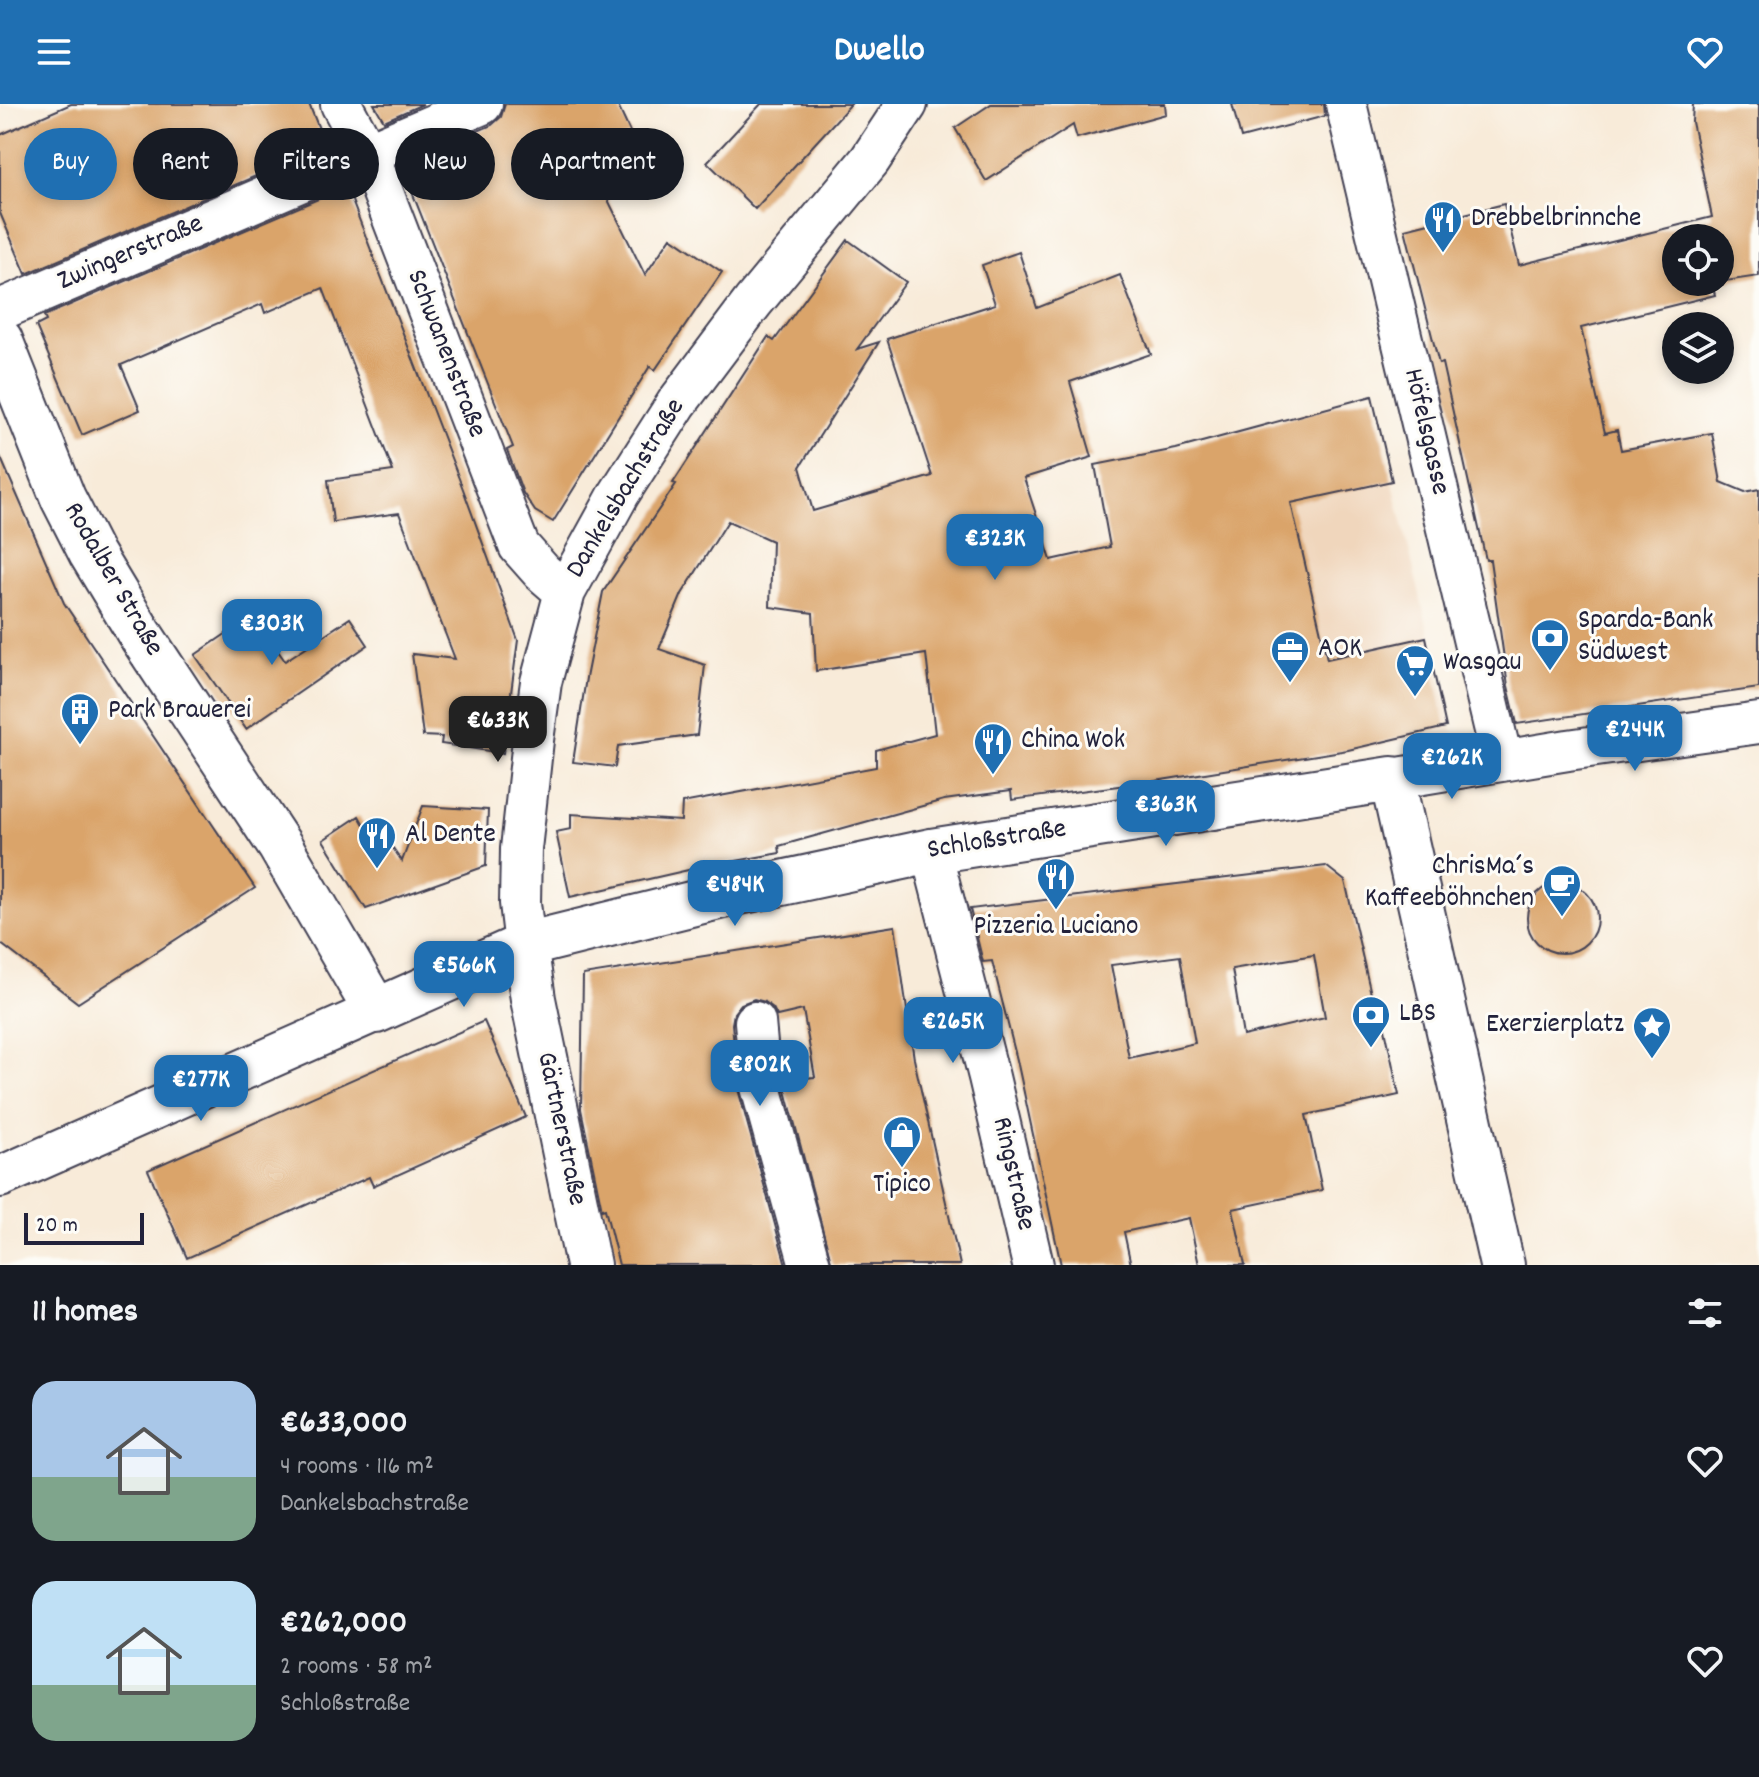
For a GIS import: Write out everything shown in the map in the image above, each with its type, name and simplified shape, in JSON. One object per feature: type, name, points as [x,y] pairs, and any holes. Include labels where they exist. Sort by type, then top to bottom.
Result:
[{"type":"main road","name":"Rodalber Straße","points":[[0,340],[63,498],[91,553],[138,631],[280,846],[376,1011]]},
{"type":"main road","name":"Schloßstraße","points":[[376,1011],[525,945],[735,893],[931,851],[1392,779]]},
{"type":"main road","points":[[1392,779],[1502,1265]]},
{"type":"main road","name":"Gärtnerstraße","points":[[525,945],[533,999],[588,1265]]},
{"type":"street","name":"Schwanenstraße","points":[[341,104],[354,128]]},
{"type":"street","name":"Zwingerstraße","points":[[379,149],[482,104]]},
{"type":"street","name":"Dankelsbachstraße","points":[[525,945],[520,903],[521,849],[533,740],[541,682],[565,592],[619,494],[677,403],[753,302],[870,160],[907,104]]},
{"type":"street","name":"Höfelsgasse","points":[[1346,104],[1502,760]]},
{"type":"street","name":"Schwanenstraße","points":[[379,183],[519,546],[565,592]]},
{"type":"street","name":"Zwingerstraße","points":[[0,310],[259,200]]},
{"type":"street","name":"Schloßstraße","points":[[1392,779],[1759,723]]},
{"type":"street","name":"Ringstraße","points":[[931,851],[1033,1265]]},
{"type":"street","points":[[0,1177],[376,1011]]},
{"type":"street","points":[[757,1036],[761,1087],[810,1265]]},
{"type":"shaded area","points":[[1372,396],[1453,733],[1244,768],[1232,683],[1176,449]]},
{"type":"building","points":[[71,104],[309,104],[319,128],[254,128],[254,177],[238,184],[238,128],[133,128],[133,200],[199,200],[26,274],[0,213],[0,135]]},
{"type":"building","points":[[374,104],[423,104],[384,121]]},
{"type":"building","points":[[505,104],[617,104],[628,128],[511,128],[511,200],[608,200],[645,275],[671,237],[722,272],[655,370],[650,366],[553,522],[535,511],[523,493],[507,450],[513,447],[415,200],[495,200],[495,128],[485,128],[501,117]]},
{"type":"building","points":[[761,104],[851,104],[755,209],[707,162]]},
{"type":"building","points":[[991,104],[1165,104],[1166,114],[1077,138],[1073,125],[986,181],[955,128]]},
{"type":"building","points":[[1232,104],[1324,104],[1325,116],[1241,138]]},
{"type":"building","points":[[1693,104],[1759,104],[1759,276],[1734,280],[1734,224],[1684,224],[1712,217],[1692,122]]},
{"type":"building","points":[[316,200],[352,200],[518,640],[503,753],[441,744],[442,737],[423,736],[412,654],[455,659],[399,513],[333,522],[328,480],[393,471],[323,288],[265,313],[262,304],[121,365],[140,410],[82,435],[36,326],[46,321],[44,316]]},
{"type":"building","points":[[1504,204],[1519,265],[1662,229],[1662,296],[1711,296],[1581,328],[1605,433],[1617,430],[1621,450],[1712,433],[1721,482],[1745,492],[1759,489],[1759,688],[1517,724],[1508,686],[1490,560],[1486,560],[1442,363],[1439,364],[1405,229]]},
{"type":"building","points":[[848,240],[906,282],[857,349],[879,342],[800,467],[813,511],[932,476],[887,339],[995,304],[982,265],[1019,252],[1037,308],[1120,275],[1151,354],[1070,382],[1092,457],[1024,478],[1051,560],[1110,547],[1095,465],[1176,449],[1372,396],[1392,481],[1291,503],[1327,659],[1426,637],[1446,727],[1348,750],[1149,782],[1012,800],[1011,791],[944,800],[779,846],[780,853],[570,897],[556,832],[571,829],[571,814],[681,821],[682,803],[876,767],[876,750],[935,734],[926,654],[816,671],[813,613],[770,607],[772,541],[728,521],[682,594],[659,649],[705,665],[697,735],[618,746],[615,767],[573,762],[603,592],[676,484],[673,483],[768,337],[774,341]]},
{"type":"building","name":"Park Brauerei","points":[[0,456],[64,603],[255,888],[78,1003],[0,943]]},
{"type":"building","points":[[249,618],[265,640],[269,638],[285,661],[350,618],[368,645],[246,729],[195,655]]},
{"type":"building","points":[[423,806],[488,810],[486,866],[366,909],[323,840],[359,816],[367,830],[377,825],[402,861]]},
{"type":"building","points":[[1326,866],[1345,881],[1374,1007],[1380,1005],[1399,1095],[1306,1115],[1322,1190],[1233,1209],[1245,1265],[1199,1265],[1189,1218],[1124,1232],[1131,1265],[1061,1265],[1017,1060],[992,961],[983,962],[970,909]],"holes":[[[1314,955],[1325,1017],[1243,1036],[1232,969]],[[1180,956],[1195,1043],[1129,1058],[1111,965]]]},
{"type":"building","name":"ChrisMa´s Kaffeeböhnchen","points":[[1562,883],[1587,893],[1597,918],[1587,943],[1562,953],[1537,943],[1527,918],[1537,893]]},
{"type":"building","points":[[895,926],[914,1059],[960,1265],[832,1265],[783,1080],[815,1077],[803,1010],[777,1016],[765,1002],[754,999],[741,1004],[734,1013],[732,1024],[738,1089],[786,1265],[619,1265],[605,1209],[602,1210],[581,1109],[583,975]]},
{"type":"building","points":[[484,1021],[526,1117],[373,1186],[369,1177],[187,1258],[148,1170]]},
{"type":"place","name":"Drebbelbrinnche","points":[[1443,254]]},
{"type":"place","name":"Sparda-Bank Südwest","points":[[1550,672]]},
{"type":"place","name":"AOK","points":[[1290,684]]},
{"type":"place","name":"Wasgau","points":[[1415,698]]},
{"type":"place","name":"Park Brauerei","points":[[80,746]]},
{"type":"place","name":"China Wok","points":[[993,776]]},
{"type":"place","name":"Al Dente","points":[[377,870]]},
{"type":"place","name":"Pizzeria Luciano","points":[[1056,911]]},
{"type":"place","name":"ChrisMa´s Kaffeeböhnchen","points":[[1562,918]]},
{"type":"place","name":"LBS","points":[[1371,1049]]},
{"type":"place","name":"Exerzierplatz","points":[[1652,1060]]},
{"type":"place","name":"Tipico","points":[[902,1169]]}]
